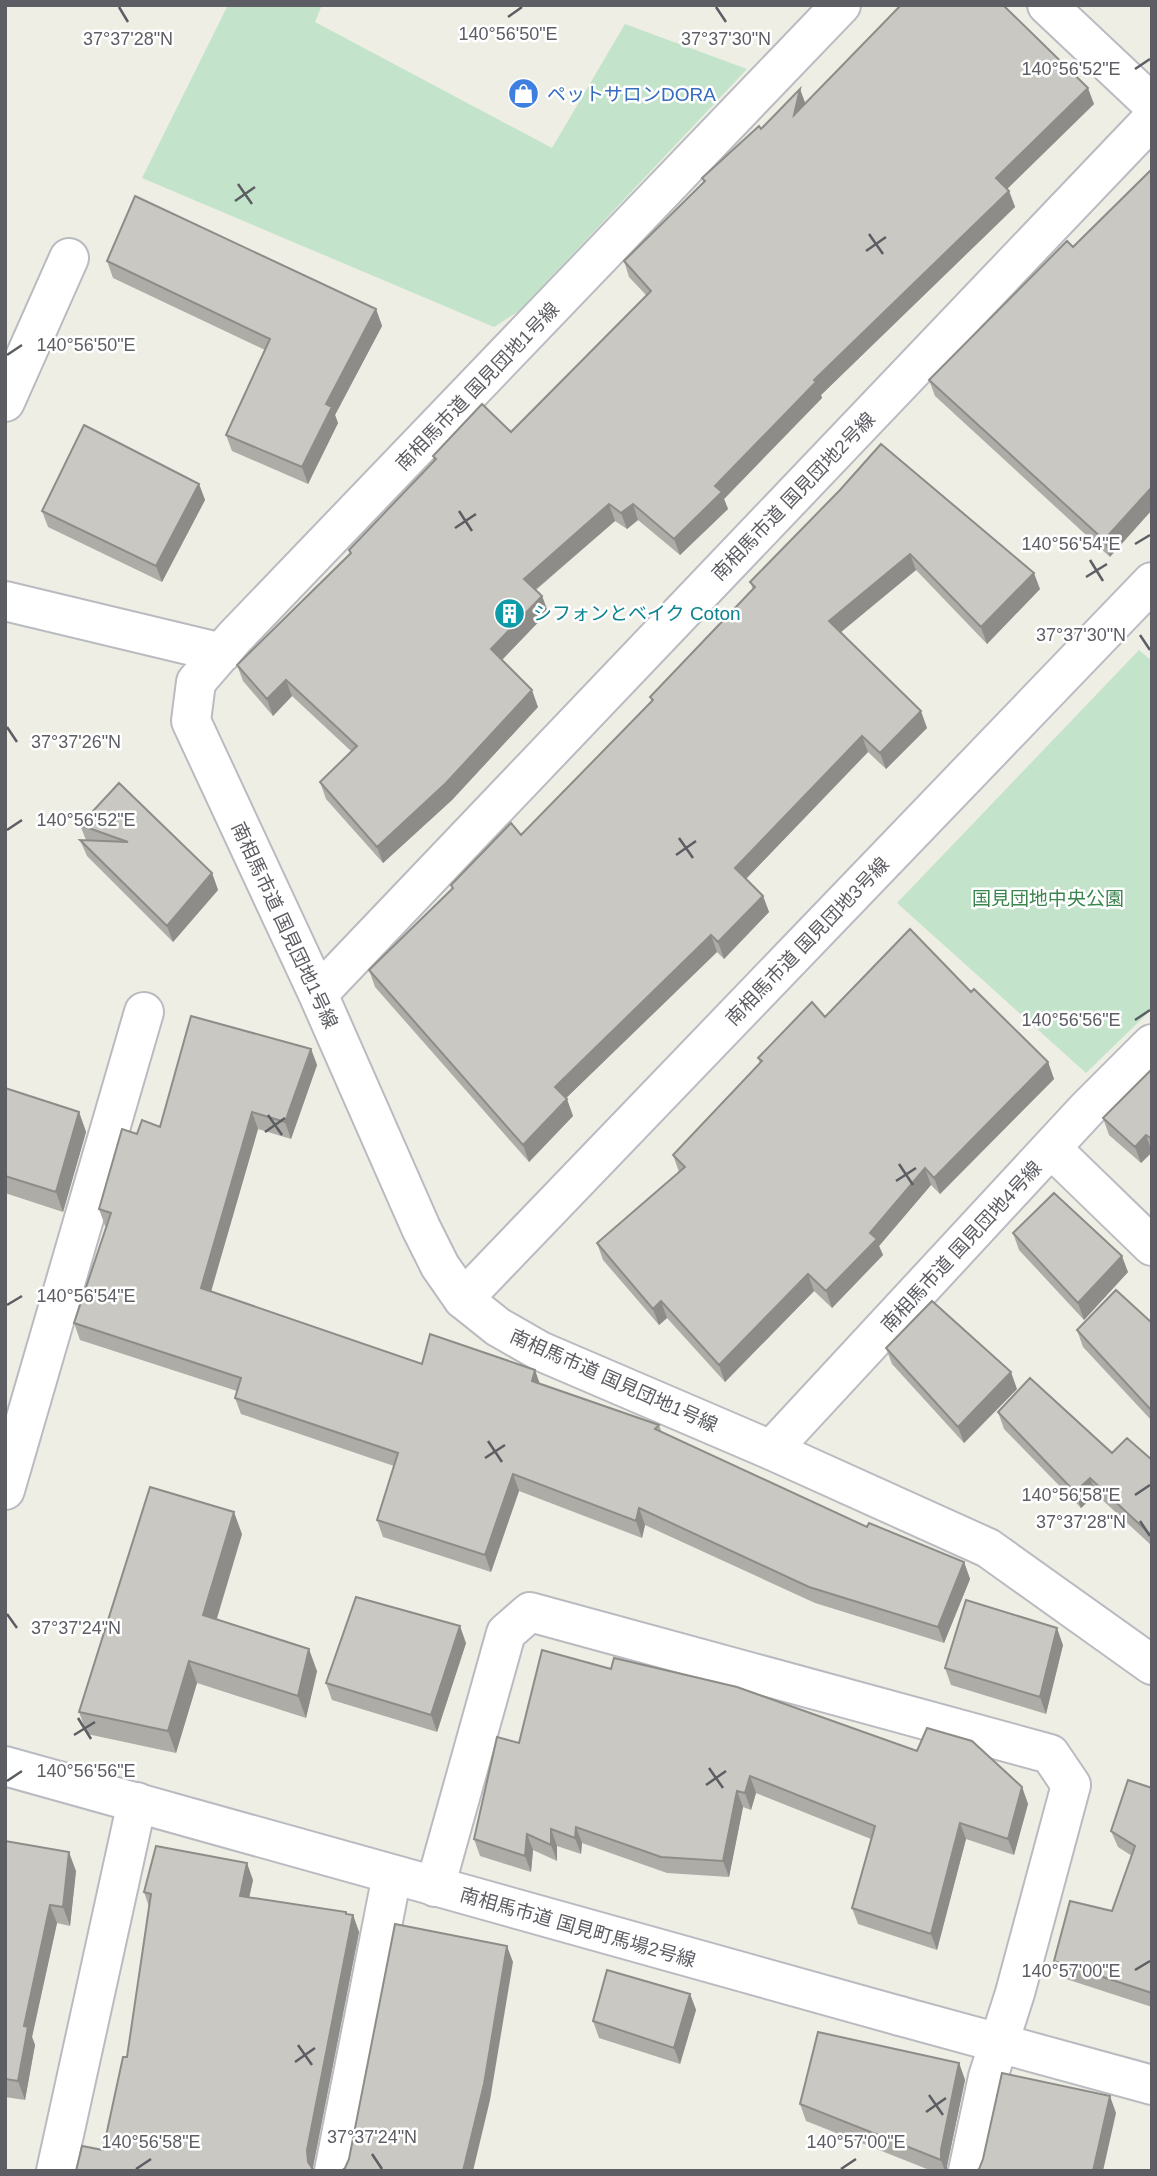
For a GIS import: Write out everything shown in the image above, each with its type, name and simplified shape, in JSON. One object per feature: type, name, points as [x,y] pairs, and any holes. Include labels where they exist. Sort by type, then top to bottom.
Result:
[{"type":"street","name":"南相馬市道 国見団地1号線","points":[[841,5],[222,653],[196,682],[191,721],[318,994],[421,1228],[440,1266],[463,1299],[498,1328],[540,1351],[771,1450],[989,1548],[1152,1665]]},
{"type":"street","points":[[1047,5],[1152,104]]},
{"type":"street","name":"南相馬市道 国見団地2号線","points":[[318,994],[1152,119]]},
{"type":"street","points":[[5,402],[69,258]]},
{"type":"street","name":"南相馬市道 国見団地3号線","points":[[463,1299],[1152,582]]},
{"type":"street","points":[[5,601],[222,653]]},
{"type":"street","points":[[5,1490],[144,1012]]},
{"type":"street","name":"南相馬市道 国見団地4号線","points":[[771,1450],[1152,1044]]},
{"type":"street","points":[[1052,1149],[1152,1246]]},
{"type":"street","points":[[435,1887],[506,1633],[530,1612],[1050,1754],[1071,1785],[988,2077],[968,2171]]},
{"type":"street","name":"南相馬市道 国見町馬場2号線","points":[[5,1766],[1152,2085]]},
{"type":"street","points":[[56,2171],[137,1802]]},
{"type":"street","points":[[334,2171],[392,1875]]},
{"type":"green space","points":[[228,5],[322,5],[315,22],[552,148],[625,24],[747,69],[519,311],[494,327],[142,178]]},
{"type":"green space","name":"国見団地中央公園","points":[[1139,650],[1152,661],[1152,1009],[1086,1073],[897,903]]},
{"type":"building","points":[[901,5],[1003,5],[1088,88],[996,178],[1009,191],[814,380],[816,382],[715,486],[722,492],[674,539],[633,504],[621,513],[609,504],[524,579],[542,596],[491,649],[532,690],[446,783],[377,847],[320,782],[357,746],[286,680],[267,699],[237,665],[351,553],[349,550],[436,459],[433,456],[482,404],[511,432],[651,291],[624,261],[705,181],[702,178],[759,126],[761,129],[800,89],[794,115]]},
{"type":"building","points":[[1152,169],[1152,487],[1104,540],[929,380],[1067,241],[1073,247]]},
{"type":"building","points":[[135,196],[376,309],[326,404],[332,407],[302,467],[226,435],[270,339],[107,261]]},
{"type":"building","points":[[84,425],[199,484],[156,566],[42,511]]},
{"type":"building","points":[[881,444],[1034,573],[981,627],[910,554],[829,621],[921,711],[880,753],[862,736],[735,868],[763,896],[718,942],[711,935],[555,1087],[567,1099],[523,1145],[369,970],[453,888],[451,885],[511,823],[521,835],[653,700],[650,697],[755,587],[750,582]]},
{"type":"building","points":[[119,783],[212,873],[167,926],[80,840],[128,842],[80,825]]},
{"type":"building","points":[[910,929],[971,992],[974,989],[1048,1062],[934,1178],[925,1168],[870,1233],[877,1239],[826,1291],[808,1274],[719,1365],[661,1301],[653,1309],[597,1243],[685,1167],[673,1155],[762,1061],[758,1058],[812,1002],[825,1017]]},
{"type":"building","points":[[191,1016],[311,1049],[285,1122],[252,1112],[201,1288],[422,1364],[430,1334],[535,1370],[532,1381],[659,1425],[655,1429],[867,1527],[869,1523],[964,1562],[938,1627],[809,1587],[639,1508],[636,1521],[513,1474],[485,1555],[377,1520],[398,1453],[235,1398],[241,1378],[74,1323],[111,1213],[99,1209],[122,1129],[137,1134],[142,1120],[160,1127]]},
{"type":"building","points":[[1152,1069],[1152,1139],[1146,1135],[1135,1147],[1103,1118]]},
{"type":"building","points":[[5,1088],[79,1112],[56,1192],[5,1176]]},
{"type":"building","points":[[1054,1193],[1122,1256],[1078,1303],[1013,1233]]},
{"type":"building","points":[[1116,1290],[1152,1323],[1152,1411],[1077,1330]]},
{"type":"building","points":[[932,1301],[1011,1372],[958,1427],[886,1348]]},
{"type":"building","points":[[1030,1378],[1112,1453],[1127,1438],[1152,1460],[1152,1536],[1090,1478],[1075,1492],[998,1412]]},
{"type":"building","points":[[150,1487],[234,1512],[203,1615],[309,1649],[298,1696],[189,1661],[168,1731],[79,1712]]},
{"type":"building","points":[[356,1597],[460,1626],[431,1715],[326,1683]]},
{"type":"building","points":[[966,1600],[1057,1628],[1040,1697],[945,1668]]},
{"type":"building","points":[[542,1650],[611,1669],[614,1658],[737,1687],[917,1751],[927,1728],[972,1741],[1022,1787],[1008,1839],[960,1823],[931,1934],[852,1908],[875,1826],[750,1776],[745,1793],[737,1791],[723,1861],[661,1857],[576,1827],[575,1838],[551,1829],[551,1845],[527,1834],[525,1856],[474,1839],[497,1737],[519,1743]]},
{"type":"building","points":[[1128,1780],[1152,1788],[1152,1993],[1054,1961],[1070,1901],[1112,1911],[1135,1846],[1111,1831]]},
{"type":"building","points":[[5,1841],[69,1852],[63,1907],[50,1905],[24,2026],[28,2027],[18,2081],[5,2079]]},
{"type":"building","points":[[156,1846],[247,1863],[240,1896],[353,1915],[307,2150],[308,2162],[314,2171],[76,2171],[82,2146],[103,2150],[123,2057],[127,2057],[151,1894],[144,1892]]},
{"type":"building","points":[[395,1924],[507,1946],[484,2084],[463,2171],[341,2171],[349,2159]]},
{"type":"building","points":[[607,1970],[690,1994],[674,2048],[593,2021]]},
{"type":"building","points":[[818,2032],[959,2063],[941,2160],[800,2104]]},
{"type":"building","points":[[1002,2073],[1110,2096],[1093,2171],[976,2171],[983,2159]]},
{"type":"place","name":"ペットサロンDORA","points":[[524,94]]},
{"type":"place","name":"シフォンとベイク Coton","points":[[510,613]]}]
